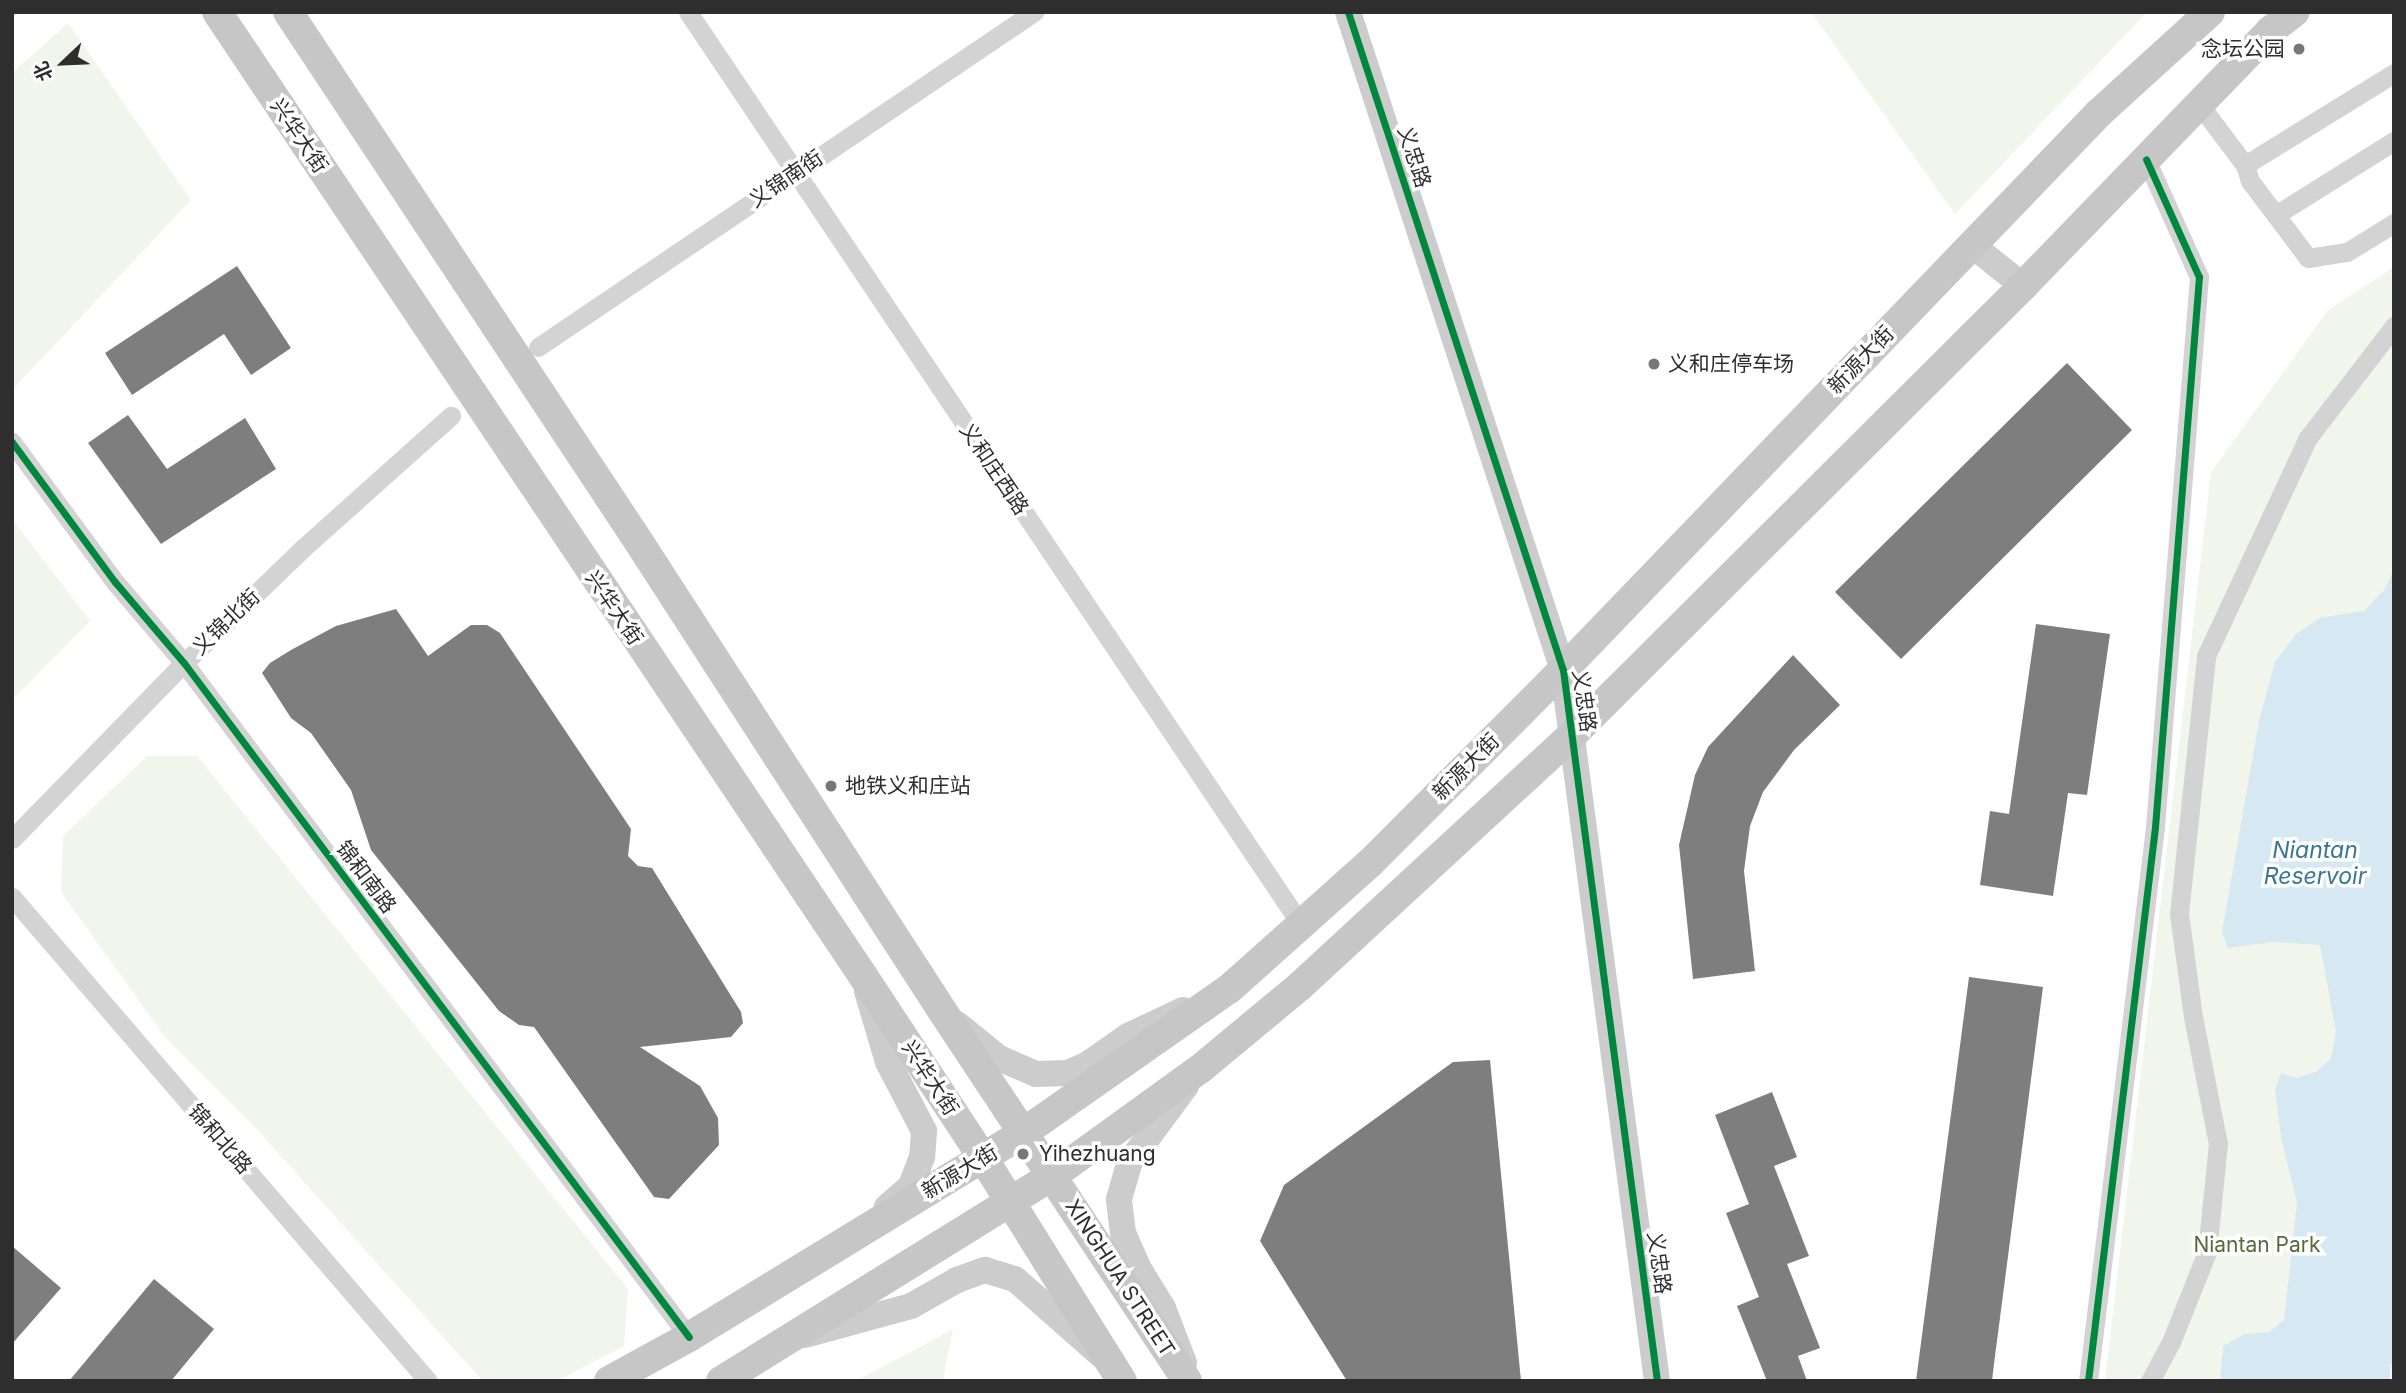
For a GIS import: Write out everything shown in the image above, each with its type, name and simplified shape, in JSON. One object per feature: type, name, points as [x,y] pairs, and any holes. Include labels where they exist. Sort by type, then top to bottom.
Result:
[{"type":"main road","name":"兴华大街","points":[[217,12],[863,976],[1010,1203]]},
{"type":"main road","points":[[288,12],[633,533],[1052,1176]]},
{"type":"main road","name":"义忠路","points":[[1348,12],[1563,670],[1657,1381]]},
{"type":"main road","name":"新源大街","points":[[609,1381],[689,1337],[1023,1133],[1229,989],[1302,926],[1563,670],[2099,113],[2210,12]]},
{"type":"main road","points":[[721,1381],[794,1339],[1052,1176],[1200,1069],[1300,986],[1571,736],[2023,286],[2270,31],[2294,12]]},
{"type":"main road","points":[[1972,244],[2023,286]]},
{"type":"main road","points":[[826,1254],[911,1186],[922,1157],[924,1131],[888,1062],[863,976]]},
{"type":"main road","points":[[943,1012],[999,1058],[1037,1074],[1068,1073],[1088,1065],[1128,1036],[1229,989]]},
{"type":"main road","points":[[1189,1381],[1163,1308],[1139,1269],[1123,1233],[1119,1199],[1129,1163],[1200,1069]]},
{"type":"main road","name":"XINGHUA STREET","points":[[1052,1176],[1189,1381]]},
{"type":"main road","points":[[1010,1203],[1118,1373]]},
{"type":"main road","points":[[794,1339],[911,1306],[957,1280],[985,1270],[1015,1279],[1118,1373]]},
{"type":"street","name":"义和庄西路","points":[[688,12],[794,174],[1302,926]]},
{"type":"street","name":"义锦南街","points":[[538,347],[794,174],[1010,20],[1034,12]]},
{"type":"street","points":[[2245,165],[2394,73]]},
{"type":"street","points":[[2199,104],[2245,165],[2250,181],[2308,258],[2347,252],[2394,223]]},
{"type":"street","points":[[2277,214],[2394,141]]},
{"type":"street","points":[[2088,1381],[2155,827],[2199,277],[2146,159]]},
{"type":"street","points":[[2150,1381],[2171,1342],[2207,1252],[2218,1144],[2193,1017],[2179,914],[2206,656],[2307,439],[2394,326]]},
{"type":"street","name":"义锦北街","points":[[12,839],[184,663],[302,549],[451,416]]},
{"type":"street","name":"锦和南路","points":[[12,442],[115,582],[184,663],[689,1337]]},
{"type":"street","name":"锦和北路","points":[[12,897],[428,1381]]},
{"type":"green space","points":[[1811,12],[2147,12],[1955,214]]},
{"type":"green space","points":[[68,23],[191,200],[12,390],[12,73]]},
{"type":"green space","name":"Niantan Park","points":[[2394,267],[2394,1381],[2105,1381],[2211,472],[2328,310]]},
{"type":"green space","points":[[12,519],[90,621],[12,700]]},
{"type":"green space","points":[[147,756],[197,756],[628,1289],[624,1346],[557,1381],[481,1379],[254,1126],[165,1037],[61,892],[63,836]]},
{"type":"green space","points":[[953,1329],[943,1381],[855,1381],[911,1352]]},
{"type":"water","name":"Niantan Reservoir","points":[[2394,570],[2394,1363],[2390,1365],[2390,1381],[2220,1381],[2223,1346],[2245,1334],[2269,1332],[2284,1320],[2297,1203],[2281,1138],[2275,1089],[2281,1073],[2296,1078],[2316,1072],[2331,1058],[2336,1032],[2320,945],[2273,942],[2228,948],[2222,932],[2259,721],[2275,662],[2296,634],[2320,618],[2364,611],[2384,590]]},
{"type":"building","points":[[237,266],[291,348],[251,375],[224,334],[132,395],[105,353]]},
{"type":"building","points":[[2067,363],[2132,430],[1901,659],[1835,592]]},
{"type":"building","points":[[128,415],[167,469],[245,418],[276,469],[161,544],[88,443]]},
{"type":"building","points":[[396,609],[428,656],[471,625],[487,625],[500,633],[631,829],[628,856],[638,866],[652,868],[741,1012],[743,1023],[731,1037],[640,1047],[700,1086],[718,1118],[719,1145],[669,1199],[654,1197],[534,1027],[519,1025],[499,1011],[371,850],[351,790],[311,733],[291,718],[262,673],[270,663],[336,626]]},
{"type":"building","points":[[2036,624],[2110,634],[2087,795],[2068,793],[2053,896],[1980,885],[1990,811],[2009,814]]},
{"type":"building","points":[[1793,655],[1840,705],[1794,750],[1763,792],[1750,826],[1744,871],[1755,971],[1693,979],[1679,845],[1695,775],[1708,747]]},
{"type":"building","points":[[1969,977],[2043,987],[1992,1381],[1916,1381]]},
{"type":"building","points":[[1490,1060],[1521,1381],[1347,1381],[1260,1241],[1284,1185],[1453,1062]]},
{"type":"building","points":[[1772,1092],[1797,1157],[1774,1166],[1809,1256],[1787,1264],[1820,1348],[1798,1356],[1807,1381],[1767,1381],[1737,1306],[1759,1297],[1726,1213],[1749,1204],[1715,1115]]},
{"type":"building","points":[[12,1246],[61,1288],[12,1344]]},
{"type":"building","points":[[154,1279],[214,1329],[171,1381],[69,1381]]},
{"type":"cycle path","points":[[1348,12],[1563,670],[1657,1381]]},
{"type":"cycle path","points":[[2088,1381],[2155,827],[2199,277],[2146,159]]},
{"type":"cycle path","points":[[12,442],[115,582],[184,663],[689,1337]]},
{"type":"place","name":"念坛公园","points":[[2299,49]]},
{"type":"place","name":"义和庄停车场","points":[[1654,364]]},
{"type":"place","name":"地铁义和庄站","points":[[831,786]]},
{"type":"place","name":"Yihezhuang","points":[[1023,1154]]}]
